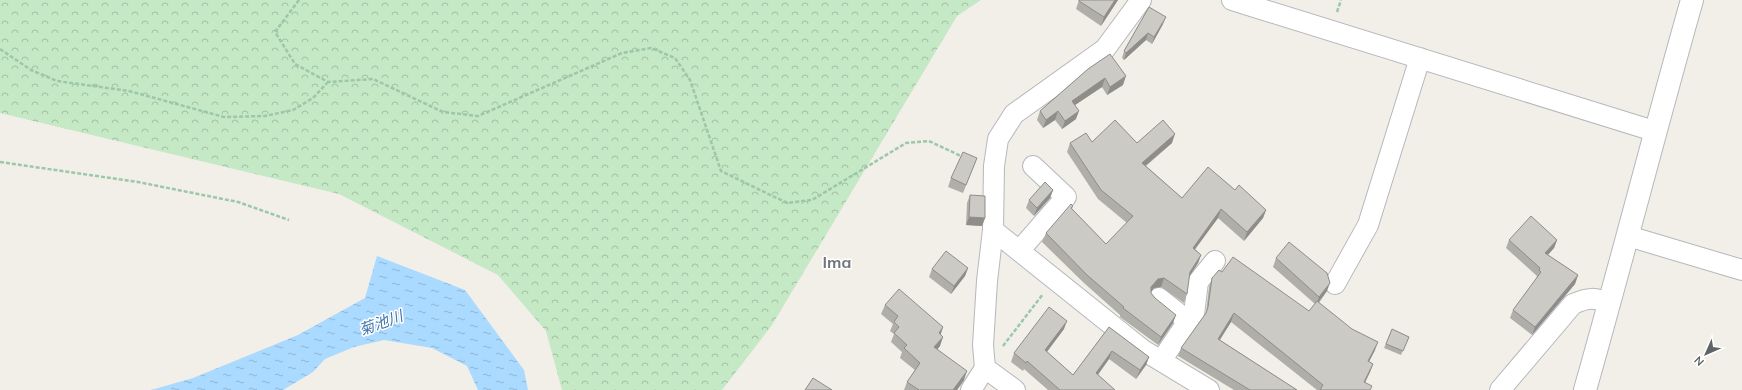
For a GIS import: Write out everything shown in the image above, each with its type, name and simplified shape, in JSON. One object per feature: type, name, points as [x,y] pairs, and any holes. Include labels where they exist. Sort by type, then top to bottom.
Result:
[{"type":"street","points":[[971,390],[985,368],[983,345],[987,281],[993,230],[994,166],[998,139],[1014,114],[1105,49],[1140,0]]},
{"type":"street","points":[[1232,0],[1654,131]]},
{"type":"street","points":[[1585,390],[1610,305],[1654,131],[1692,0]]},
{"type":"street","points":[[1335,284],[1368,225],[1420,58]]},
{"type":"street","points":[[1019,251],[1066,197],[1032,166]]},
{"type":"street","points":[[993,230],[1143,350],[1208,390]]},
{"type":"street","points":[[1628,236],[1742,270]]},
{"type":"street","points":[[1161,361],[1194,314],[1198,282],[1215,261]]},
{"type":"street","points":[[1159,298],[1188,321]]},
{"type":"street","points":[[1500,390],[1573,304],[1587,298],[1604,301],[1610,305]]},
{"type":"street","points":[[985,368],[1015,390]]},
{"type":"path","points":[[299,0],[275,32],[294,64],[328,82],[373,79],[443,112],[478,116],[622,53],[651,48],[675,58],[690,80],[721,171],[787,202],[812,200],[906,143],[929,141],[970,160],[994,166]]},
{"type":"path","points":[[0,49],[31,70],[57,81],[129,91],[224,117],[264,116],[293,110],[313,98],[328,82]]},
{"type":"path","points":[[0,162],[138,182],[238,202],[289,220]]},
{"type":"path","points":[[985,368],[1055,279]]},
{"type":"green space","points":[[0,0],[981,0],[957,16],[772,325],[722,390],[562,390],[546,331],[498,275],[339,194],[0,113]]},
{"type":"water","name":"菊池川","points":[[377,256],[465,290],[524,370],[528,390],[478,390],[467,366],[432,348],[384,340],[354,347],[325,359],[313,372],[283,390],[151,390],[193,378],[298,335],[365,298]]},
{"type":"building","points":[[1079,0],[1115,0],[1104,17]]},
{"type":"building","points":[[1149,7],[1166,17],[1154,37],[1148,33],[1126,53],[1124,51]]},
{"type":"building","points":[[1110,54],[1126,76],[1110,87],[1105,78],[1072,101],[1079,111],[1065,121],[1058,111],[1046,120],[1040,111],[1088,69]]},
{"type":"building","points":[[1115,120],[1137,143],[1163,120],[1175,134],[1142,163],[1182,198],[1208,167],[1235,190],[1239,185],[1266,210],[1247,232],[1221,209],[1193,248],[1201,255],[1190,272],[1187,294],[1164,278],[1158,279],[1151,287],[1151,293],[1155,298],[1176,315],[1161,337],[1123,308],[1124,307],[1087,275],[1046,233],[1071,204],[1073,206],[1071,208],[1106,244],[1133,216],[1101,190],[1070,143],[1086,133],[1092,142]]},
{"type":"building","points":[[963,152],[977,158],[966,185],[951,178]]},
{"type":"building","points":[[1045,182],[1053,190],[1037,208],[1029,200]]},
{"type":"building","points":[[970,195],[985,196],[985,218],[969,217]]},
{"type":"building","points":[[1531,216],[1557,240],[1545,253],[1578,275],[1535,327],[1513,310],[1541,272],[1539,270],[1540,268],[1509,240]]},
{"type":"building","points":[[1289,242],[1327,273],[1330,283],[1319,297],[1276,258]]},
{"type":"building","points":[[946,251],[968,268],[954,286],[932,269]]},
{"type":"building","points":[[1233,257],[1309,311],[1317,301],[1352,329],[1378,342],[1368,361],[1373,364],[1364,382],[1372,386],[1370,390],[1320,390],[1323,385],[1234,313],[1218,339],[1297,390],[1250,390],[1181,348],[1206,313],[1212,278],[1219,270],[1222,272]]},
{"type":"building","points":[[899,289],[943,327],[939,333],[943,337],[934,347],[967,371],[953,390],[919,390],[907,382],[920,363],[904,348],[907,345],[894,333],[899,327],[894,322],[898,316],[885,305]]},
{"type":"building","points":[[1049,307],[1067,321],[1045,350],[1073,375],[1109,327],[1149,357],[1140,370],[1112,351],[1096,373],[1115,390],[1060,390],[1027,361],[1026,363],[1014,353]]},
{"type":"building","points":[[1392,329],[1409,337],[1403,351],[1386,344]]},
{"type":"building","points":[[813,378],[832,390],[805,390]]},
{"type":"district","name":"Ima","points":[[837,262]]}]
